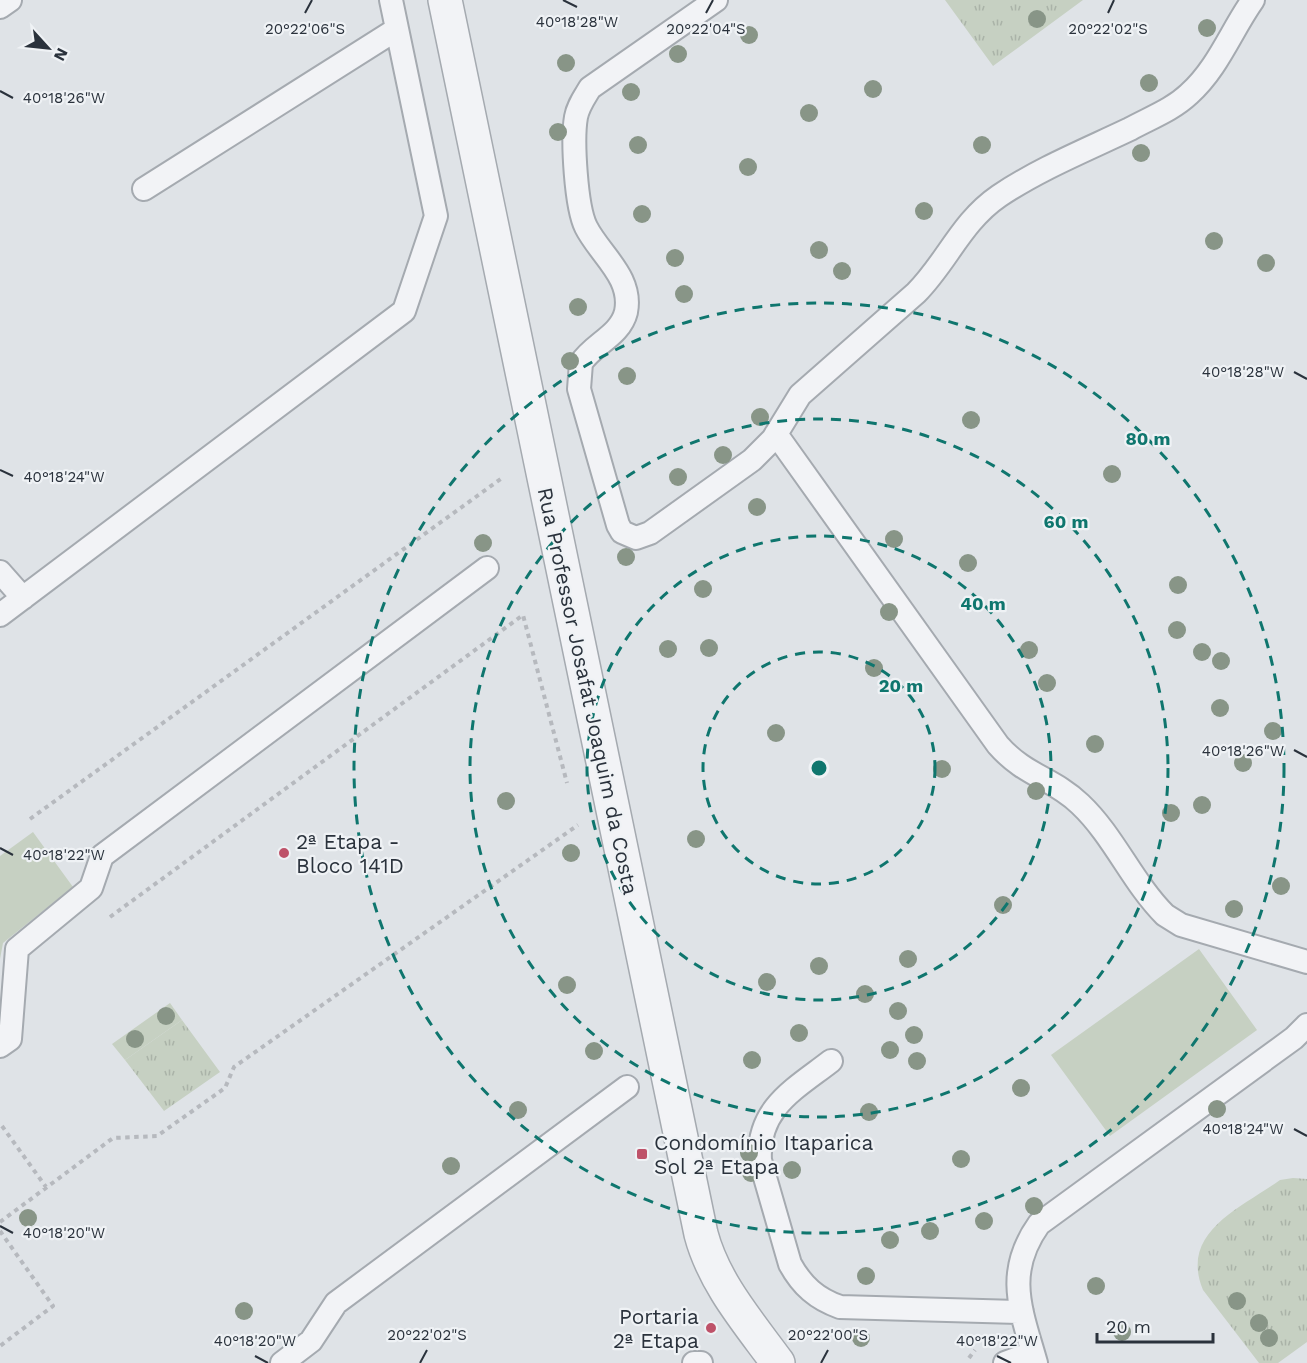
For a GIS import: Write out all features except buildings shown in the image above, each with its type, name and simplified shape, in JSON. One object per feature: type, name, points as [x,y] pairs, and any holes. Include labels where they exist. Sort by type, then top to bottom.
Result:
[{"type":"street","name":"Rua Professor Josafat Joaquim da Costa","points":[[445,0],[700,1234],[707,1257],[716,1273],[778,1363]]},
{"type":"lane","points":[[0,8],[10,0]]},
{"type":"lane","points":[[0,615],[404,311],[435,216],[391,0]]},
{"type":"lane","points":[[716,0],[590,88],[580,104],[576,118],[578,204],[585,226],[624,283],[627,302],[619,326],[581,363],[579,389],[618,525],[622,532],[636,538],[650,533],[752,460],[776,434],[800,395],[916,293],[931,278],[942,257],[964,229],[998,197],[1024,181],[1166,111],[1188,95],[1211,70],[1253,0]]},
{"type":"lane","points":[[144,189],[397,29]]},
{"type":"lane","points":[[776,434],[998,745],[1022,769],[1050,782],[1080,804],[1165,915],[1181,926],[1307,962]]},
{"type":"lane","points":[[0,1046],[10,1039],[17,949],[91,888],[102,856],[487,568]]},
{"type":"lane","points":[[0,572],[23,598]]},
{"type":"lane","points":[[1032,1361],[1017,1277],[1021,1255],[1039,1224],[1294,1038],[1307,1025]]},
{"type":"lane","points":[[831,1060],[782,1099],[770,1112],[759,1143],[760,1160],[790,1264],[796,1275],[813,1294],[840,1307],[1022,1312]]},
{"type":"lane","points":[[282,1363],[311,1341],[336,1303],[627,1087]]},
{"type":"lane","points":[[1005,1363],[1021,1357],[1032,1361]]},
{"type":"lane","points":[[694,1363],[701,1363]]},
{"type":"path","points":[[30,819],[502,478]]},
{"type":"path","points":[[104,921],[523,615],[570,793]]},
{"type":"path","points":[[0,1222],[113,1138],[157,1136],[225,1088],[234,1067],[579,827],[576,816]]},
{"type":"path","points":[[2,1126],[46,1187]]},
{"type":"path","points":[[0,1231],[53,1306],[0,1346]]},
{"type":"green space","points":[[945,0],[1083,0],[993,66]]},
{"type":"green space","points":[[33,832],[73,887],[3,943],[0,959],[0,856]]},
{"type":"green space","points":[[1199,949],[1257,1030],[1110,1136],[1051,1055]]},
{"type":"green space","points":[[170,1003],[182,1020],[125,1060],[112,1044]]},
{"type":"green space","points":[[182,1020],[220,1072],[164,1111],[125,1060]]},
{"type":"green space","points":[[1307,1179],[1307,1342],[1278,1363],[1259,1363],[1203,1290],[1198,1270],[1199,1252],[1207,1237],[1232,1212],[1280,1180]]},
{"type":"place","name":"2ª Etapa - Bloco 141D","points":[[284,853]]},
{"type":"place","name":"Condomínio Itaparica Sol 2ª Etapa","points":[[642,1154]]},
{"type":"place","name":"Portaria 2ª Etapa","points":[[711,1328]]}]
